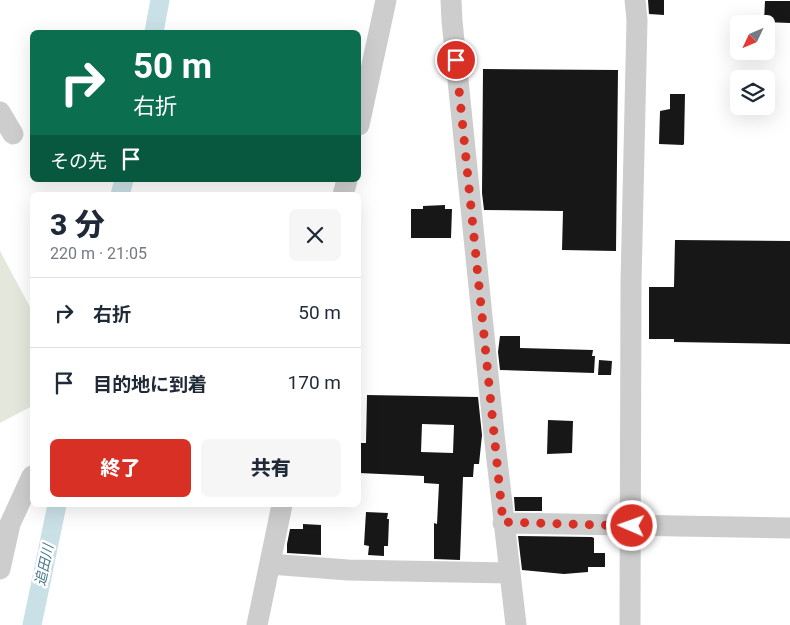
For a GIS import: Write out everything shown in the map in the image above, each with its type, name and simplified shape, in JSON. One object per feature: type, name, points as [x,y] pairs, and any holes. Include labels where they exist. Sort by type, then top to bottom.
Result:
[{"type":"street","points":[[361,115],[386,0]]},
{"type":"street","points":[[452,0],[452,21],[503,522],[516,625]]},
{"type":"street","points":[[630,625],[632,526],[631,282],[637,20],[635,0]]},
{"type":"street","points":[[0,112],[14,134]]},
{"type":"street","points":[[0,569],[10,524],[30,480]]},
{"type":"street","points":[[257,625],[282,507]]},
{"type":"street","points":[[503,522],[790,528]]},
{"type":"street","points":[[270,564],[348,570],[509,574]]},
{"type":"shaded area","points":[[0,251],[30,307],[30,407],[0,423]]},
{"type":"building","points":[[648,0],[664,0],[664,15],[649,14]]},
{"type":"building","points":[[765,1],[790,1],[790,23],[775,22],[775,15],[764,15]]},
{"type":"building","points":[[483,69],[618,70],[616,251],[562,250],[563,211],[484,210],[482,193]]},
{"type":"building","points":[[670,94],[685,94],[683,145],[659,144],[660,111],[670,109]]},
{"type":"building","points":[[445,205],[445,209],[452,209],[451,238],[411,238],[411,209],[423,209],[423,206]]},
{"type":"building","points":[[675,240],[790,241],[790,344],[674,342],[674,339],[649,339],[649,287],[674,287]]},
{"type":"building","points":[[500,336],[520,336],[520,348],[593,350],[592,356],[595,356],[594,373],[500,370],[498,352]]},
{"type":"building","points":[[599,360],[612,361],[611,375],[598,375]]},
{"type":"building","points":[[367,395],[478,397],[482,435],[479,464],[474,464],[473,477],[463,477],[460,560],[434,559],[434,523],[437,524],[439,484],[424,483],[424,476],[361,473],[361,443],[366,443]],"holes":[[[422,424],[454,425],[453,453],[421,452]]]},
{"type":"building","points":[[548,420],[573,421],[572,453],[547,454]]},
{"type":"building","points":[[514,497],[542,497],[542,511],[515,511]]},
{"type":"building","points":[[366,512],[388,513],[388,546],[384,546],[384,556],[368,555],[369,546],[364,545]]},
{"type":"building","points":[[303,524],[321,525],[321,555],[287,553],[290,529],[303,529]]},
{"type":"building","points":[[518,536],[592,537],[594,538],[594,553],[605,553],[605,567],[588,567],[588,572],[564,574],[522,570]]},
{"type":"waterway","name":"追田川","points":[[154,30],[160,0]]},
{"type":"waterway","name":"追田川","points":[[121,192],[123,182]]},
{"type":"waterway","name":"追田川","points":[[32,625],[57,507]]},
{"type":"route","points":[[456,60],[503,522],[632,526]]}]
